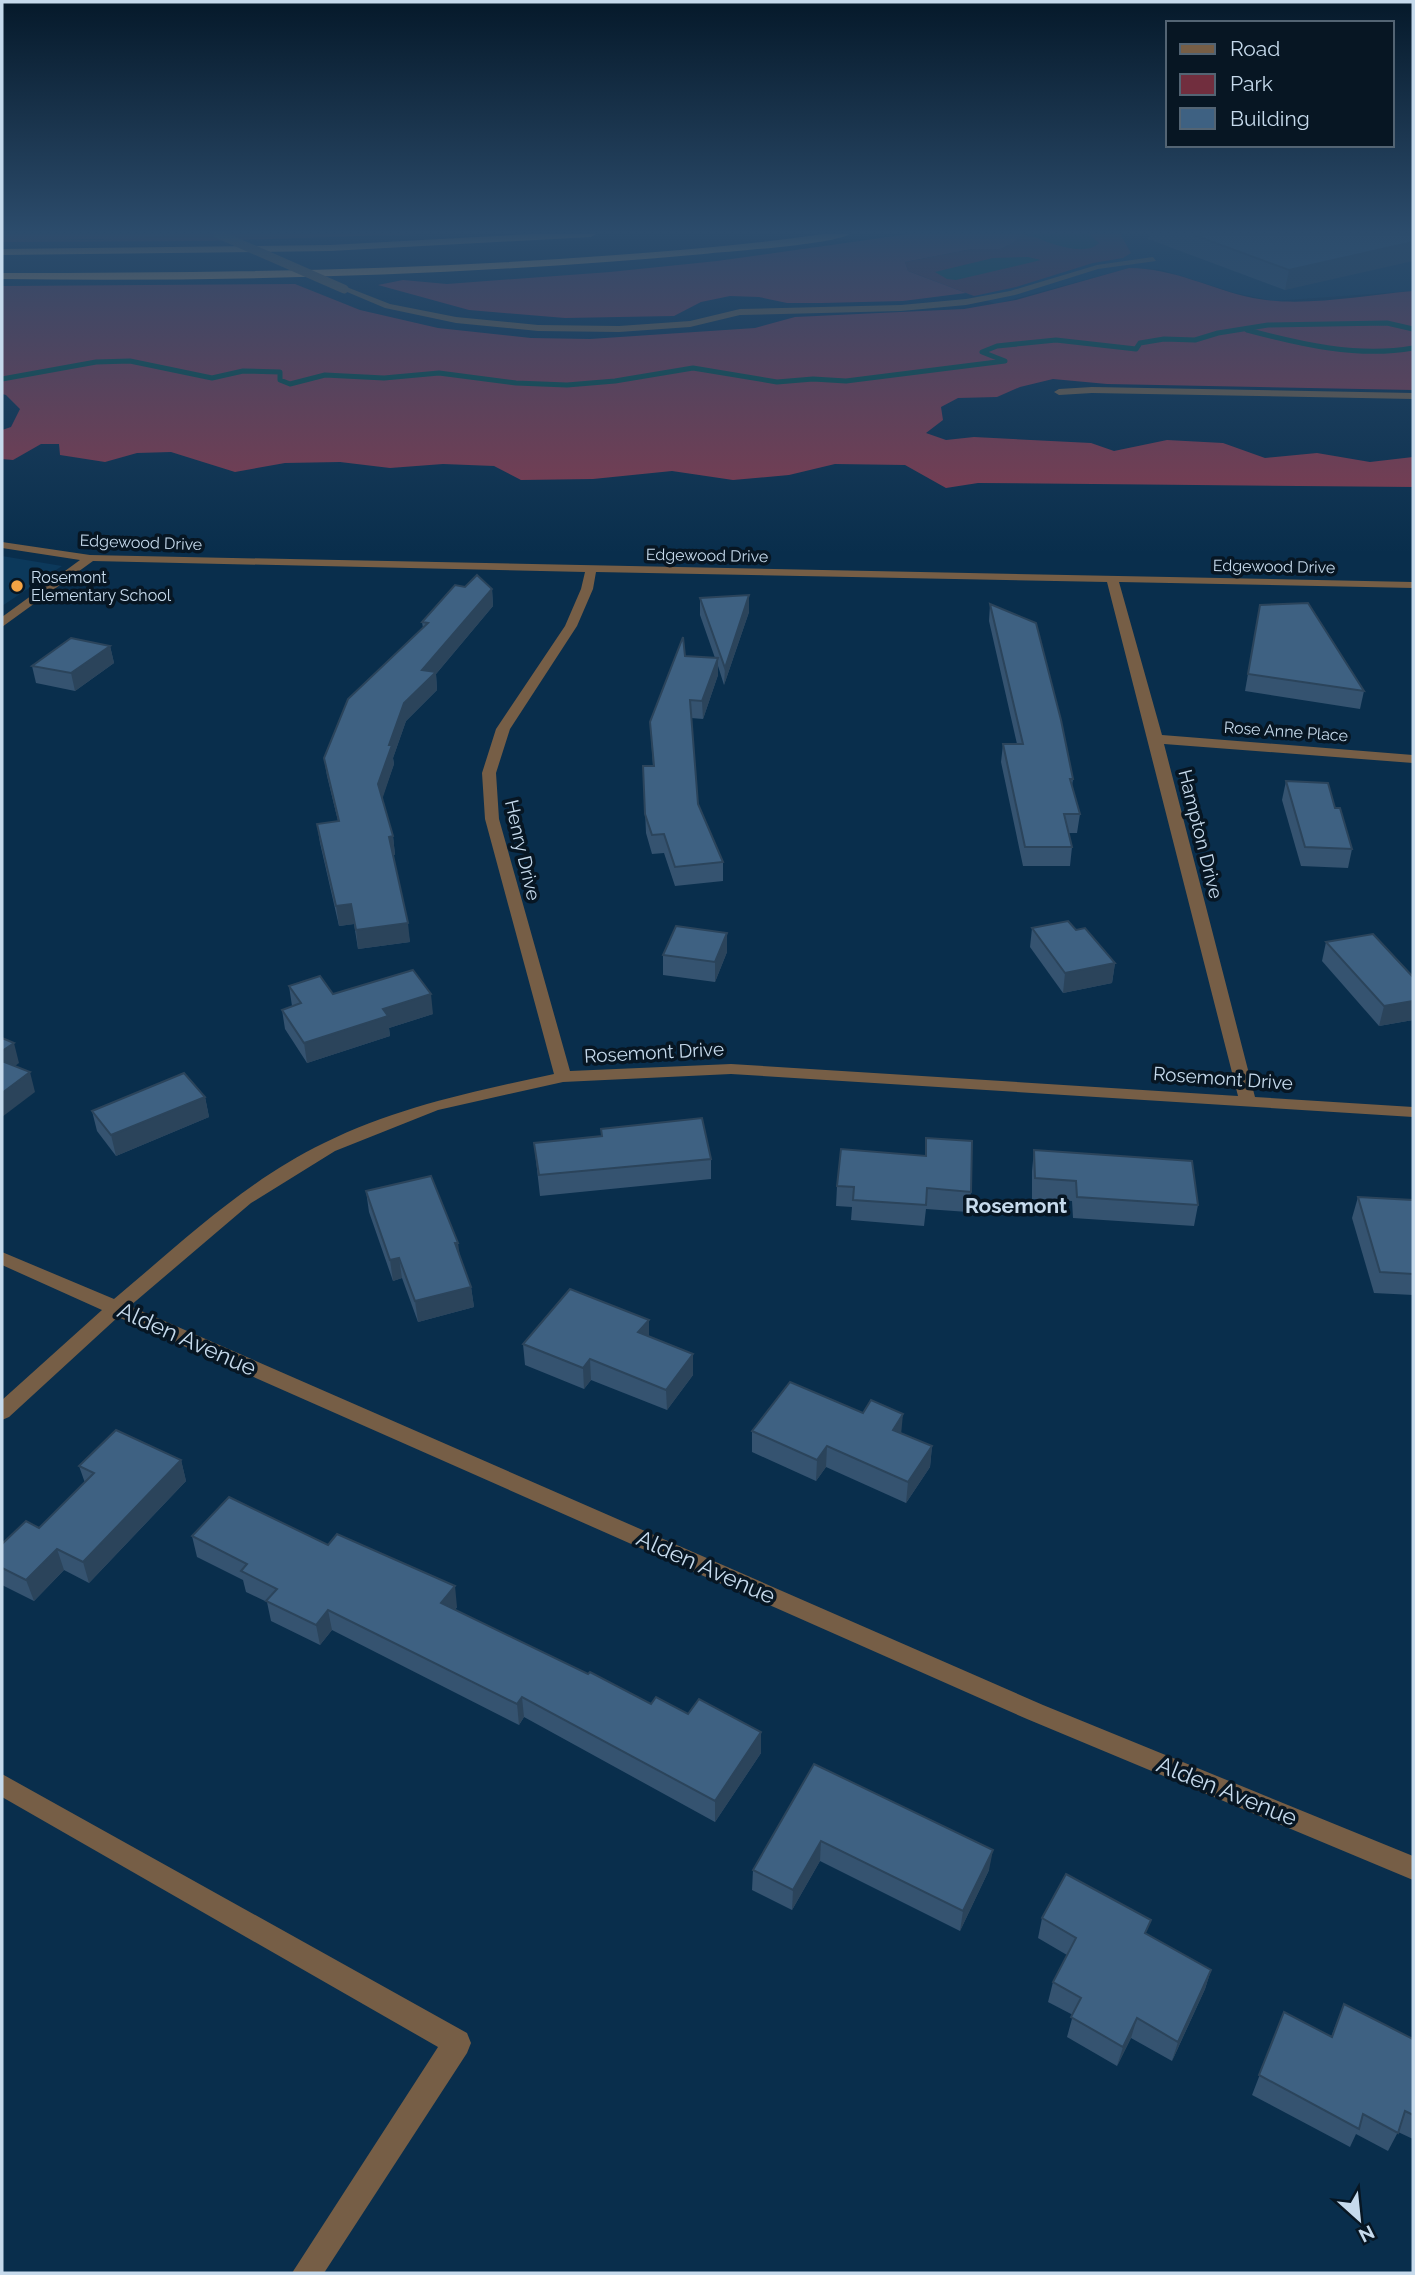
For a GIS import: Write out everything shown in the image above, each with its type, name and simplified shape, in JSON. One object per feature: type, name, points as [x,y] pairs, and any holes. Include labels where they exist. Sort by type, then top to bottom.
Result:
[{"type":"street","points":[[1059,392],[1092,390],[1413,396]]},
{"type":"street","name":"Edgewood Drive","points":[[2,545],[90,558],[1413,585]]},
{"type":"street","points":[[2,622],[90,558]]},
{"type":"street","name":"Henry Drive","points":[[563,1077],[492,819],[489,773],[503,729],[571,626],[587,589],[590,568]]},
{"type":"street","name":"Hampton Drive","points":[[1112,579],[1156,738],[1248,1101]]},
{"type":"street","name":"Rose Anne Place","points":[[1156,738],[1413,758]]},
{"type":"street","name":"Rosemont Drive","points":[[2,1412],[116,1308],[245,1199],[330,1147],[433,1106],[563,1077],[731,1069],[1413,1112]]},
{"type":"street","name":"Alden Avenue","points":[[2,1258],[1035,1712],[1413,1868]]},
{"type":"street","points":[[2,1785],[457,2043],[307,2273]]},
{"type":"shaded area","points":[[2,340],[1413,340],[1413,390],[1107,384],[1053,379],[1020,387],[997,397],[958,398],[941,407],[943,420],[926,433],[946,440],[974,437],[1091,443],[1114,451],[1167,440],[1223,443],[1265,458],[1317,453],[1370,462],[1413,457],[1413,487],[978,483],[946,488],[905,465],[835,464],[789,475],[733,480],[672,471],[593,479],[521,480],[494,466],[443,464],[390,468],[340,462],[285,463],[235,472],[171,452],[137,453],[105,462],[60,455],[59,444],[41,444],[13,460],[2,459],[2,430],[11,427],[20,409],[2,394]]},
{"type":"shaded area","name":"Rosemont Elementary School","points":[[2,556],[62,566],[2,606]]},
{"type":"building","points":[[477,575],[492,589],[422,670],[436,672],[404,703],[378,784],[393,836],[389,837],[408,923],[356,930],[351,904],[336,906],[317,824],[339,821],[324,758],[348,699],[428,623],[422,622],[455,585],[465,587]]},
{"type":"building","points":[[749,595],[725,668],[700,598]]},
{"type":"building","points":[[1308,603],[1364,691],[1248,674],[1260,605]]},
{"type":"building","points":[[990,604],[1036,623],[1061,720],[1073,779],[1070,779],[1080,814],[1064,814],[1072,847],[1025,847],[1003,744],[1023,744]]},
{"type":"building","points":[[683,637],[685,656],[718,658],[702,701],[690,700],[698,804],[723,862],[675,867],[664,834],[652,835],[645,814],[643,766],[654,766],[650,722]]},
{"type":"building","points":[[71,638],[110,646],[71,673],[32,666]]},
{"type":"building","points":[[1286,781],[1328,783],[1335,808],[1340,808],[1352,849],[1305,847]]},
{"type":"building","points":[[1068,921],[1076,930],[1085,928],[1115,963],[1065,973],[1032,928]]},
{"type":"building","points":[[676,926],[727,933],[715,962],[663,955]]},
{"type":"building","points":[[1373,934],[1413,977],[1413,1001],[1384,1006],[1326,942]]},
{"type":"building","points":[[413,970],[431,994],[383,1009],[388,1016],[304,1043],[282,1010],[301,1003],[289,986],[320,976],[333,994]]},
{"type":"building","points":[[2,1038],[14,1043],[2,1051]]},
{"type":"building","points":[[2,1061],[30,1072],[2,1093]]},
{"type":"building","points":[[184,1073],[205,1097],[111,1135],[92,1111]]},
{"type":"building","points":[[702,1118],[711,1159],[539,1175],[534,1143],[602,1136],[601,1129]]},
{"type":"building","points":[[926,1138],[972,1141],[971,1192],[927,1188],[926,1205],[853,1200],[854,1187],[837,1186],[841,1149],[926,1156]]},
{"type":"building","points":[[1034,1150],[1192,1161],[1198,1205],[1077,1197],[1076,1181],[1035,1178]]},
{"type":"building","points":[[431,1176],[458,1243],[455,1243],[471,1287],[415,1301],[399,1258],[390,1260],[366,1191]]},
{"type":"building","points":[[1358,1197],[1413,1200],[1413,1274],[1380,1272]]},
{"type":"building","points":[[570,1289],[649,1320],[638,1332],[693,1354],[666,1390],[590,1359],[583,1368],[523,1344]]},
{"type":"building","points":[[790,1382],[863,1413],[871,1400],[903,1414],[893,1430],[932,1446],[908,1482],[827,1446],[817,1460],[752,1431]]},
{"type":"building","points":[[116,1430],[181,1460],[83,1562],[57,1549],[26,1580],[2,1568],[2,1544],[26,1521],[39,1528],[94,1473],[79,1466]]},
{"type":"building","points":[[229,1497],[328,1545],[337,1534],[455,1586],[441,1603],[588,1674],[590,1672],[651,1704],[656,1697],[688,1714],[699,1699],[761,1732],[715,1801],[522,1697],[517,1704],[328,1610],[316,1625],[266,1601],[277,1589],[241,1571],[247,1564],[192,1536]]},
{"type":"building","points":[[814,1764],[993,1850],[963,1911],[821,1841],[793,1890],[753,1870]]},
{"type":"building","points":[[1066,1874],[1151,1920],[1145,1933],[1211,1970],[1178,2042],[1137,2018],[1123,2047],[1071,2017],[1081,1998],[1053,1982],[1076,1938],[1042,1918]]},
{"type":"building","points":[[1344,2004],[1413,2039],[1413,2115],[1405,2111],[1398,2133],[1363,2114],[1359,2129],[1259,2075],[1284,2012],[1332,2037]]},
{"type":"waterway","points":[[2,379],[96,362],[130,361],[212,378],[243,371],[280,372],[280,380],[290,384],[325,375],[384,378],[439,373],[516,383],[567,385],[615,381],[693,368],[777,382],[813,379],[846,381],[1005,361],[982,352],[997,346],[1054,340]]},
{"type":"waterway","points":[[1057,340],[1136,349],[1140,343],[1157,340]]},
{"type":"waterway","points":[[1289,340],[1350,350],[1392,351],[1413,348]]},
{"type":"place","name":"Rosemont Elementary School","points":[[17,586]]},
{"type":"district","name":"Rosemont","points":[[1016,1206]]}]
